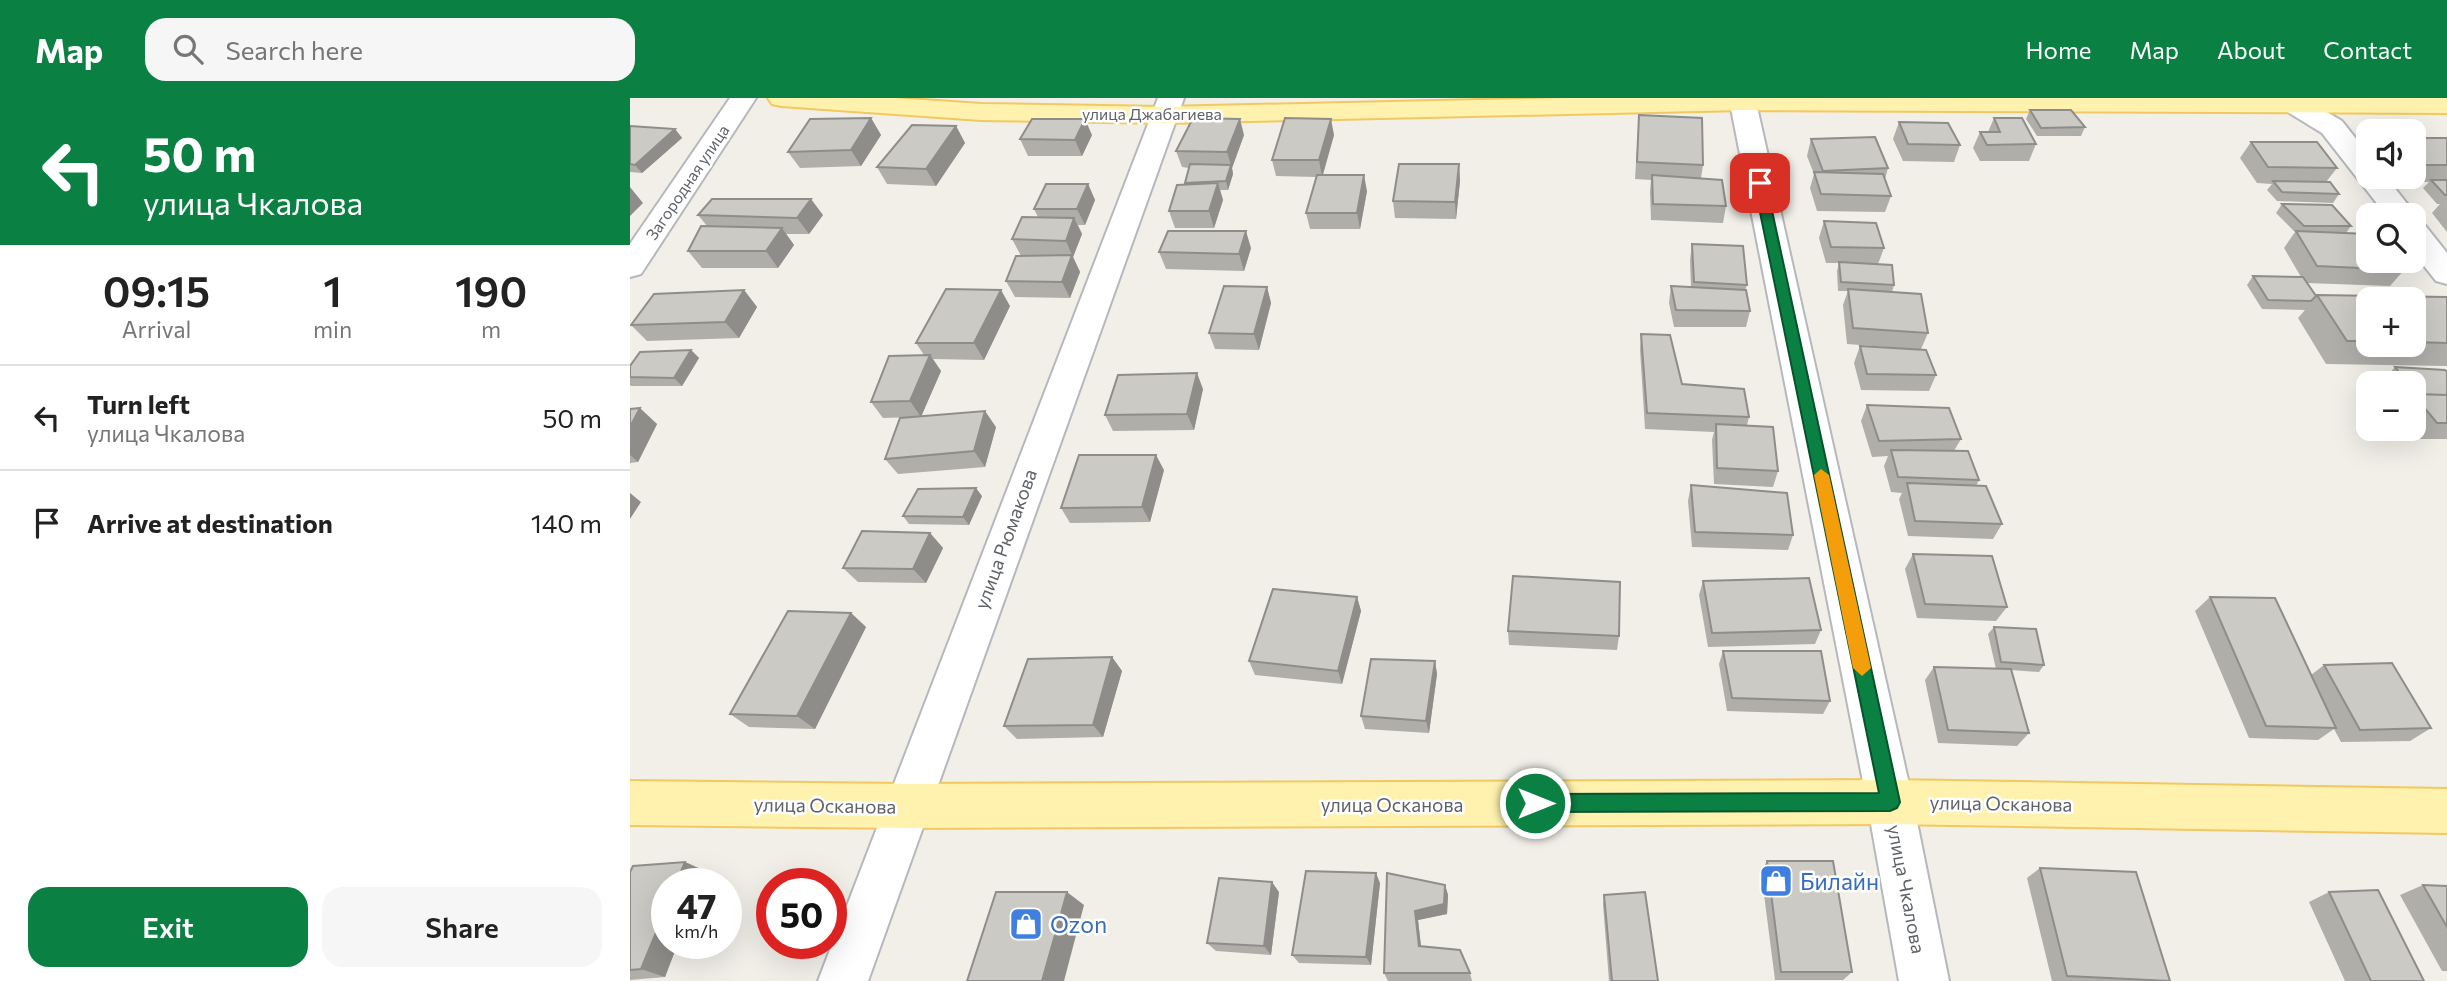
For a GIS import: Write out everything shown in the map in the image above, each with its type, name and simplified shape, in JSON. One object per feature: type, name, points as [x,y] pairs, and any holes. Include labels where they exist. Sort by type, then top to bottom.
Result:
[{"type":"main road","name":"улица Джабагиева","points":[[781,98],[981,112],[1167,106],[1742,100],[2447,105]]},
{"type":"main road","name":"улица Осканова","points":[[630,803],[907,806],[1890,802],[2447,811]]},
{"type":"street","name":"Загородная улица","points":[[630,267],[743,98]]},
{"type":"street","name":"улица Чкалова","points":[[1742,100],[1890,802],[1924,981]]},
{"type":"street","points":[[2292,102],[2332,127],[2356,158]]},
{"type":"street","name":"улица Рюмакова","points":[[843,981],[1167,106]]},
{"type":"street","points":[[2380,189],[2391,203]]},
{"type":"street","points":[[2426,247],[2447,274]]},
{"type":"building","points":[[2030,110],[2071,110],[2085,127],[2041,128]]},
{"type":"building","points":[[1639,115],[1702,118],[1703,165],[1637,162]]},
{"type":"building","points":[[871,118],[851,150],[788,152],[810,119]]},
{"type":"building","points":[[1193,118],[1240,119],[1227,152],[1176,151]]},
{"type":"building","points":[[1285,118],[1331,119],[1319,160],[1272,160]]},
{"type":"building","points":[[1994,118],[2022,118],[2036,144],[1987,145],[1980,132],[2000,132]]},
{"type":"building","points":[[1032,119],[1085,119],[1075,140],[1020,139]]},
{"type":"building","points":[[1899,122],[1948,123],[1960,145],[1908,144]]},
{"type":"building","points":[[912,125],[956,126],[926,169],[877,167]]},
{"type":"building","points":[[630,126],[675,129],[635,165],[630,164]]},
{"type":"building","points":[[1875,137],[1888,168],[1823,171],[1811,139]]},
{"type":"building","points":[[2426,138],[2447,138],[2447,165],[2426,165]]},
{"type":"building","points":[[2251,142],[2317,142],[2337,168],[2268,167]]},
{"type":"building","points":[[1190,164],[1231,165],[1226,181],[1185,183]]},
{"type":"building","points":[[1399,164],[1459,164],[1455,202],[1393,201]]},
{"type":"building","points":[[1814,172],[1883,174],[1891,196],[1821,194]]},
{"type":"building","points":[[1317,175],[1364,175],[1357,213],[1306,213]]},
{"type":"building","points":[[1652,175],[1722,180],[1726,206],[1653,204]]},
{"type":"building","points":[[2431,180],[2447,180],[2447,195],[2445,195]]},
{"type":"building","points":[[2273,181],[2330,182],[2339,194],[2282,192]]},
{"type":"building","points":[[1218,183],[1209,211],[1169,211],[1177,185]]},
{"type":"building","points":[[1046,184],[1088,184],[1077,209],[1034,209]]},
{"type":"building","points":[[712,199],[811,199],[797,218],[698,215]]},
{"type":"building","points":[[2282,204],[2332,205],[2351,226],[2304,226]]},
{"type":"building","points":[[1022,217],[1074,218],[1066,241],[1012,239]]},
{"type":"building","points":[[1824,221],[1876,223],[1884,248],[1831,247]]},
{"type":"building","points":[[701,226],[782,228],[766,251],[688,251]]},
{"type":"building","points":[[1168,231],[1246,231],[1239,254],[1159,252]]},
{"type":"building","points":[[2296,231],[2356,234],[2356,268],[2317,266]]},
{"type":"building","points":[[1692,244],[1743,246],[1747,285],[1694,282]]},
{"type":"building","points":[[1072,255],[1062,282],[1006,281],[1016,256]]},
{"type":"building","points":[[1839,262],[1892,265],[1894,285],[1841,282]]},
{"type":"building","points":[[2253,276],[2303,277],[2316,296],[2311,301],[2268,300]]},
{"type":"building","points":[[1224,286],[1267,287],[1254,334],[1209,333]]},
{"type":"building","points":[[1671,286],[1746,290],[1750,311],[1676,310]]},
{"type":"building","points":[[946,289],[1001,290],[974,343],[916,343]]},
{"type":"building","points":[[1848,289],[1921,294],[1928,333],[1853,328]]},
{"type":"building","points":[[744,290],[725,322],[631,325],[654,294]]},
{"type":"building","points":[[2317,295],[2356,296],[2356,341],[2347,341]]},
{"type":"building","points":[[2426,297],[2447,297],[2447,343],[2426,342]]},
{"type":"building","points":[[1641,334],[1670,335],[1682,384],[1744,389],[1749,417],[1647,413]]},
{"type":"building","points":[[1860,346],[1926,350],[1936,375],[1867,374]]},
{"type":"building","points":[[691,350],[674,378],[630,377],[630,366],[640,352]]},
{"type":"building","points":[[930,355],[910,401],[871,402],[889,356]]},
{"type":"building","points":[[2395,367],[2445,370],[2447,395],[2426,394],[2426,371],[2398,371]]},
{"type":"building","points":[[1197,373],[1187,414],[1105,415],[1118,375]]},
{"type":"building","points":[[2426,394],[2447,395],[2447,423],[2437,423],[2426,410]]},
{"type":"building","points":[[1867,405],[1949,408],[1961,439],[1879,441]]},
{"type":"building","points":[[640,408],[630,427],[630,409]]},
{"type":"building","points":[[985,411],[974,451],[885,459],[900,418]]},
{"type":"building","points":[[1716,424],[1773,427],[1778,471],[1717,468]]},
{"type":"building","points":[[1891,450],[1968,451],[1979,480],[1898,477]]},
{"type":"building","points":[[1079,455],[1156,455],[1142,507],[1061,508]]},
{"type":"building","points":[[1907,483],[1986,486],[2002,524],[1915,521]]},
{"type":"building","points":[[1691,485],[1787,493],[1793,535],[1695,532]]},
{"type":"building","points":[[976,488],[963,517],[903,516],[918,489]]},
{"type":"building","points":[[862,531],[930,533],[913,569],[843,568]]},
{"type":"building","points":[[1913,554],[1992,556],[2007,607],[1925,604]]},
{"type":"building","points":[[1513,576],[1620,582],[1619,636],[1508,631]]},
{"type":"building","points":[[1809,578],[1821,630],[1712,633],[1703,581]]},
{"type":"building","points":[[1273,589],[1357,597],[1338,671],[1249,661]]},
{"type":"building","points":[[2210,597],[2275,598],[2336,728],[2266,726]]},
{"type":"building","points":[[788,611],[851,613],[797,716],[730,714]]},
{"type":"building","points":[[1994,627],[2036,629],[2044,665],[2001,662]]},
{"type":"building","points":[[1723,651],[1821,651],[1830,701],[1732,698]]},
{"type":"building","points":[[1112,657],[1093,725],[1004,726],[1028,659]]},
{"type":"building","points":[[1371,659],[1435,661],[1426,721],[1361,716]]},
{"type":"building","points":[[2392,663],[2431,728],[2360,730],[2324,665]]},
{"type":"building","points":[[1934,667],[2011,669],[2029,733],[1948,730]]},
{"type":"building","points":[[1767,861],[1833,861],[1852,972],[1781,972]]},
{"type":"building","points":[[685,862],[683,868],[651,868],[651,945],[641,969],[630,970],[630,872],[633,866]]},
{"type":"building","points":[[2040,868],[2136,872],[2170,981],[2067,976]]},
{"type":"building","points":[[1306,871],[1376,873],[1366,957],[1292,955]]},
{"type":"building","points":[[1387,873],[1445,885],[1444,904],[1415,911],[1419,946],[1460,950],[1470,973],[1384,973]]},
{"type":"building","points":[[1219,878],[1272,882],[1264,946],[1207,943]]},
{"type":"building","points":[[2423,885],[2447,886],[2447,927]]},
{"type":"building","points":[[2378,890],[2424,981],[2371,981],[2329,892]]},
{"type":"building","points":[[996,892],[1067,892],[1042,981],[967,981]]},
{"type":"building","points":[[1645,892],[1658,981],[1612,981],[1604,895]]},
{"type":"slow traffic","points":[[1821,475],[1862,668]]},
{"type":"place","name":"Билайн","points":[[1776,881]]},
{"type":"place","name":"Ozon","points":[[1026,924]]},
{"type":"route","points":[[1535,803],[1890,802],[1760,183]]}]
